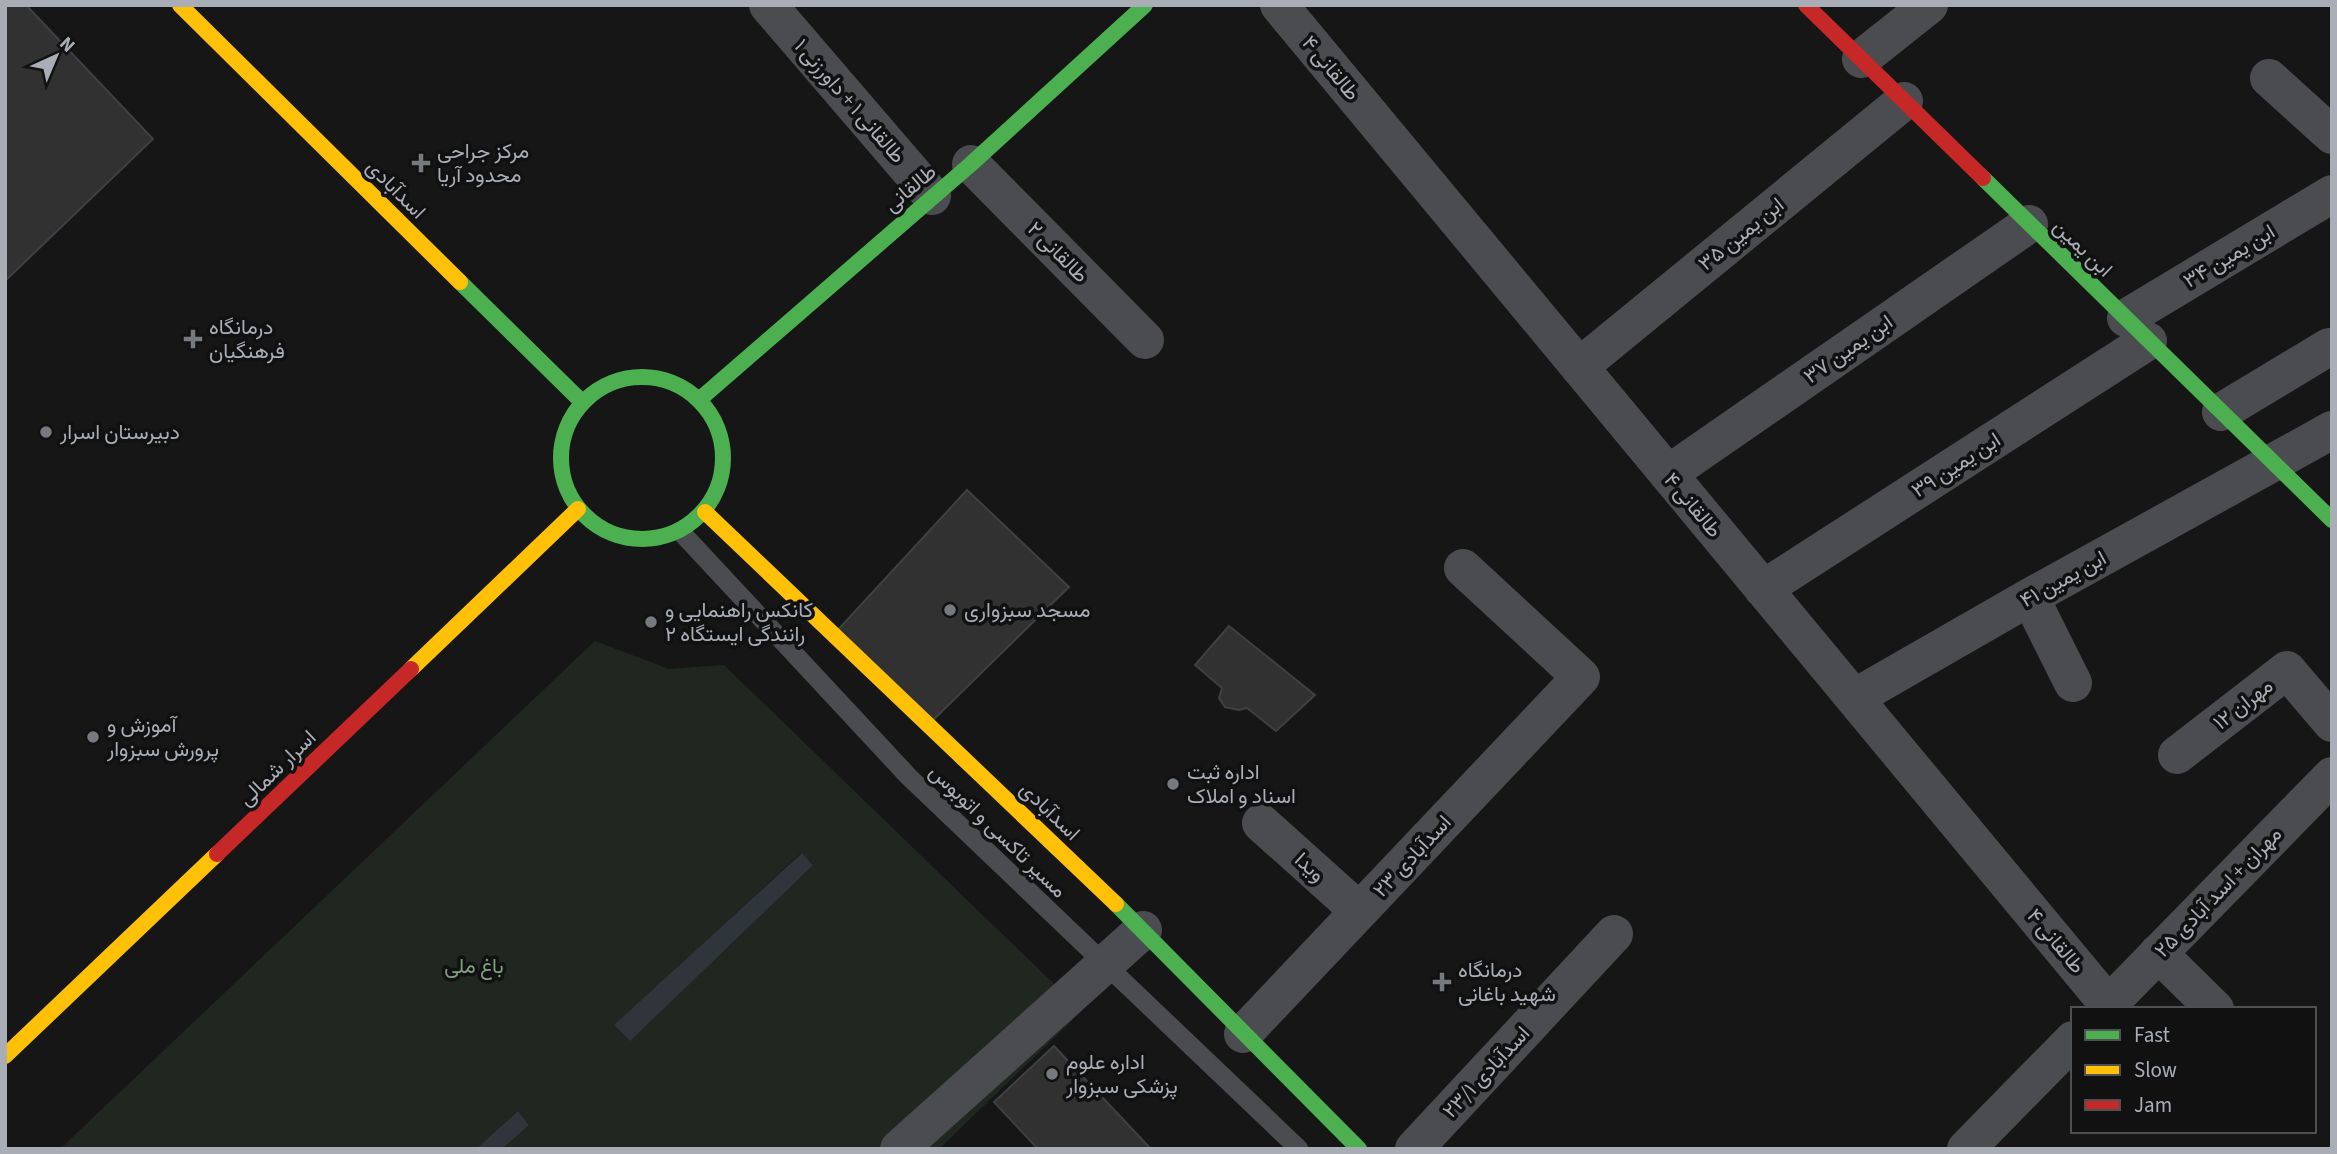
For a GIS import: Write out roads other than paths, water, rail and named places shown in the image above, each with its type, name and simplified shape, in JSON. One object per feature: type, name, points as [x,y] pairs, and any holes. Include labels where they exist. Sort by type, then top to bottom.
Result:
[{"type":"main road","name":"اسدآبادی","points":[[180,5],[582,402]]},
{"type":"main road","name":"طالقانی","points":[[699,399],[971,164],[1144,5]]},
{"type":"main road","name":"ابن یمین","points":[[1806,5],[2332,520]]},
{"type":"main road","points":[[640,376],[672,382],[699,399],[717,424],[725,454],[720,485],[705,512],[680,531],[654,540],[626,538],[601,529],[578,509],[565,483],[560,454],[567,426],[582,402],[609,383],[640,376]]},
{"type":"main road","name":"اسرار شمالی","points":[[5,1056],[578,509]]},
{"type":"main road","name":"اسدآبادی","points":[[705,512],[1143,930],[1359,1149]]},
{"type":"street","name":"طالقانی ۱ + داورزنی ۱","points":[[768,5],[932,196]]},
{"type":"street","name":"طالقانی ۴","points":[[1279,5],[1854,698],[2106,1007]]},
{"type":"street","points":[[1861,59],[1929,5]]},
{"type":"street","points":[[2269,78],[2332,135]]},
{"type":"street","name":"ابن یمین ۳۵","points":[[1579,367],[1904,101]]},
{"type":"street","name":"طالقانی ۲","points":[[971,164],[1145,340]]},
{"type":"street","name":"ابن یمین ۳۴","points":[[2137,330],[2332,194]]},
{"type":"street","name":"ابن یمین ۳۷","points":[[1668,474],[2029,224]]},
{"type":"street","name":"ابن یمین ۳۹","points":[[1763,589],[2137,330]]},
{"type":"street","points":[[2221,412],[2329,348]]},
{"type":"street","name":"ابن یمین ۴۱","points":[[1854,698],[2332,429]]},
{"type":"street","name":"اسدآبادی ۲۳","points":[[1243,1034],[1581,677],[1463,568]]},
{"type":"street","points":[[2030,597],[2073,682]]},
{"type":"street","name":"مهران ۱۲","points":[[2177,755],[2287,670],[2332,723]]},
{"type":"street","name":"مهران + اسد آبادی ۲۵","points":[[2106,1007],[2332,776]]},
{"type":"street","name":"ویدا","points":[[1261,823],[1359,911]]},
{"type":"street","points":[[899,1149],[1143,930]]},
{"type":"street","name":"اسدآبادی ۲۳/۱","points":[[1414,1149],[1614,934]]},
{"type":"street","points":[[2158,953],[2213,1007]]},
{"type":"street","points":[[1966,1149],[2071,1042]]},
{"type":"lane","name":"مسیر تاکسی و اتوبوس","points":[[680,531],[909,778],[1299,1149]]},
{"type":"place","name":"مرکز جراحی محدود آریا","points":[[421,163]]},
{"type":"place","name":"درمانگاه فرهنگیان","points":[[193,339]]},
{"type":"place","name":"دبیرستان اسرار","points":[[46,432]]},
{"type":"place","name":"مسجد سبزواری","points":[[950,610]]},
{"type":"place","name":"کانکس راهنمایی و رانندگی ایستگاه ۲","points":[[651,622]]},
{"type":"place","name":"آموزش و پرورش سبزوار","points":[[93,737]]},
{"type":"place","name":"اداره ثبت اسناد و املاک","points":[[1173,784]]},
{"type":"place","name":"درمانگاه شهید باغانی","points":[[1442,982]]},
{"type":"place","name":"اداره علوم پزشکی سبزوار","points":[[1052,1074]]},
{"type":"park label","name":"باغ ملی","points":[[474,966]]}]
